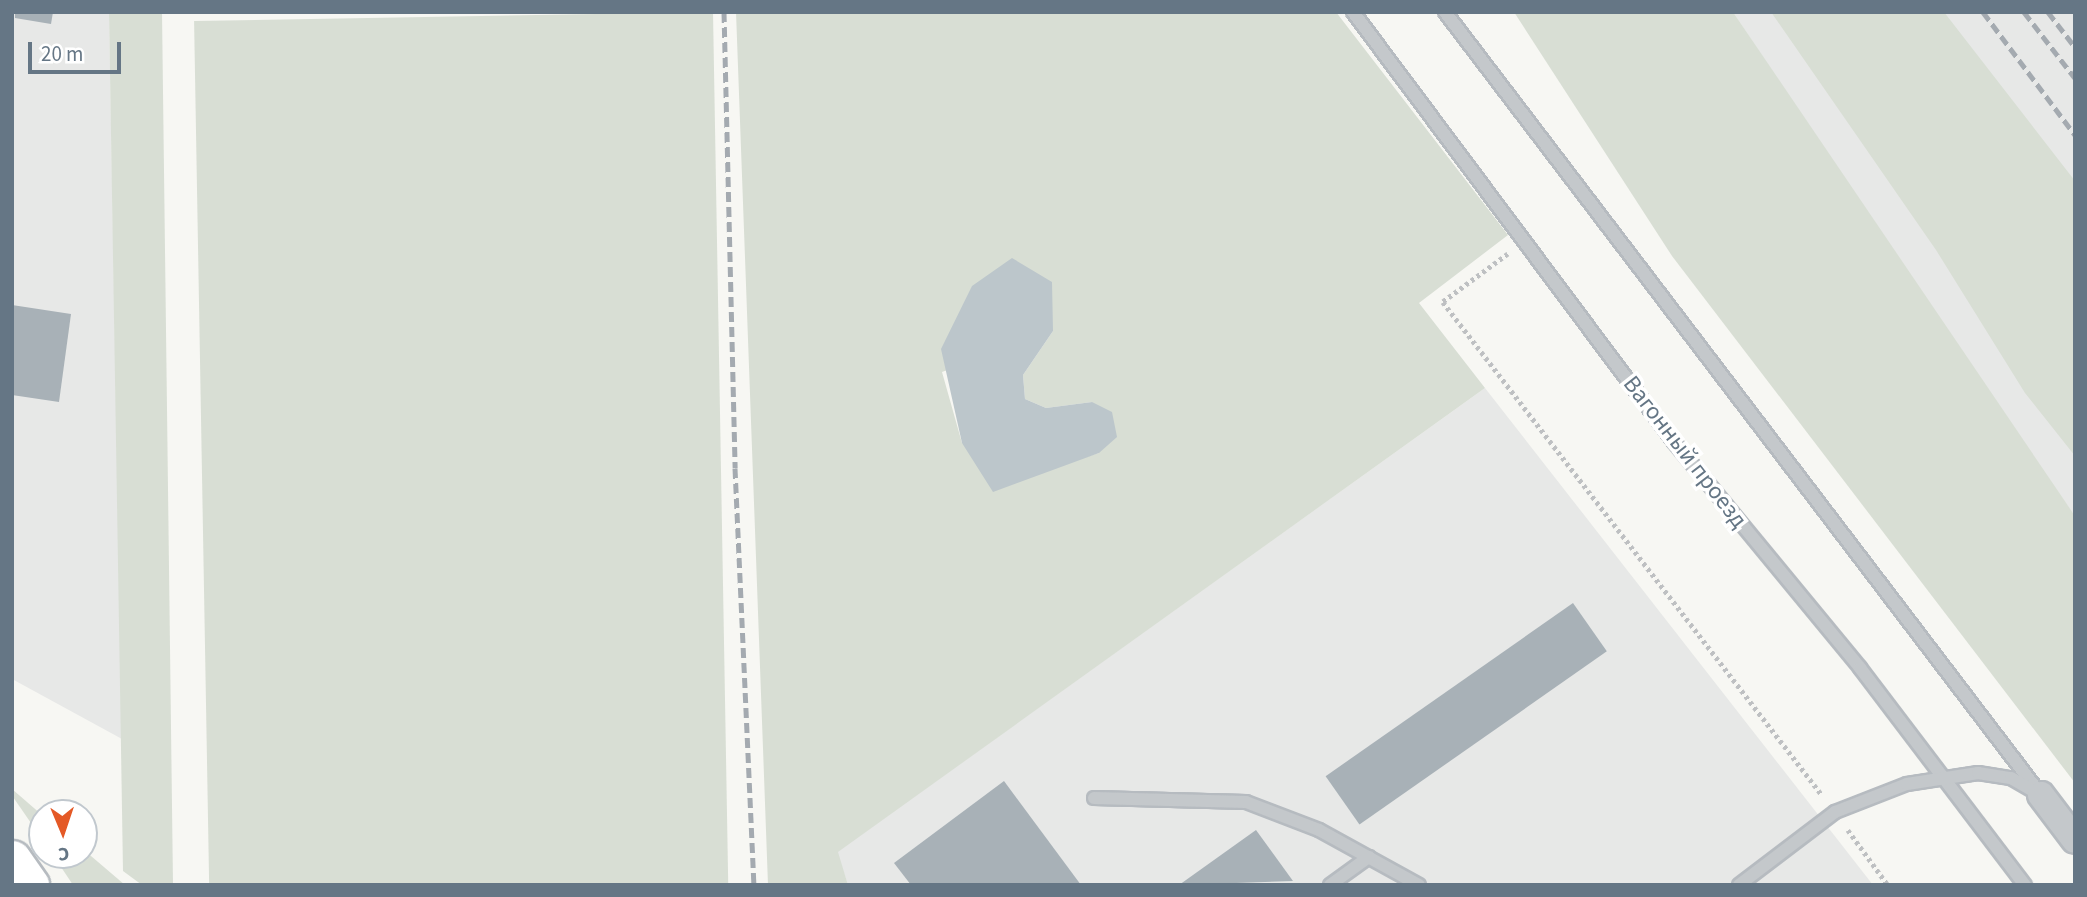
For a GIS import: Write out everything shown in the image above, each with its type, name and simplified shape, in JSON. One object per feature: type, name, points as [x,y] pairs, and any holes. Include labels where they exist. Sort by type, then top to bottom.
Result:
[{"type":"street","points":[[2041,795],[2075,840]]},
{"type":"street","points":[[12,859],[30,885]]},
{"type":"lane","name":"Вагонный проезд","points":[[1353,12],[1674,442],[1941,775],[2025,885]]},
{"type":"lane","points":[[1445,12],[2041,795]]},
{"type":"lane","points":[[1738,885],[1835,812],[1941,775],[2011,778],[2041,795]]},
{"type":"lane","points":[[1094,799],[1247,802],[1369,857],[1419,885]]},
{"type":"lane","points":[[1329,885],[1369,857]]},
{"type":"path","points":[[1525,241],[1443,302],[1835,812],[1888,885]]},
{"type":"shaded area","points":[[12,12],[109,12],[122,739],[12,679]]},
{"type":"shaded area","points":[[109,12],[162,12],[173,885],[142,885],[123,871]]},
{"type":"shaded area","points":[[713,12],[728,885],[209,885],[194,21]]},
{"type":"shaded area","points":[[736,12],[1336,12],[1508,235],[1419,303],[1485,388],[838,852],[848,885],[768,885]],"holes":[[[1053,331],[1023,375],[1025,399],[1046,408],[1092,402],[1099,453],[1051,468],[962,443],[942,372]]]},
{"type":"shaded area","points":[[1514,12],[1733,12],[2075,516],[2075,783],[1672,256]]},
{"type":"shaded area","points":[[1733,12],[2075,12],[2075,516],[1985,392]]},
{"type":"shaded area","points":[[1771,12],[1944,12],[2075,181],[2075,456],[2025,393],[1936,250]]},
{"type":"shaded area","points":[[1012,258],[1052,282],[1053,331],[1023,375],[1025,399],[1046,408],[1092,402],[1112,412],[1117,437],[1099,453],[993,492],[962,443],[941,349],[972,286]]},
{"type":"shaded area","points":[[1485,388],[1873,885],[848,885],[837,852]]},
{"type":"shaded area","points":[[12,789],[28,803],[28,819],[13,797]]},
{"type":"shaded area","points":[[98,862],[125,885],[73,885],[62,869],[98,869]]},
{"type":"building","points":[[15,12],[53,12],[51,24],[15,18]]},
{"type":"building","points":[[12,305],[71,314],[59,402],[12,395]]},
{"type":"building","points":[[1573,603],[1607,651],[1359,825],[1326,776]]},
{"type":"building","points":[[1004,781],[1081,885],[911,885],[894,863]]},
{"type":"building","points":[[1256,830],[1293,881],[1179,885]]},
{"type":"railway","points":[[724,12],[735,468],[754,885]]},
{"type":"railway","points":[[1983,12],[2075,135]]},
{"type":"railway","points":[[2024,12],[2075,78]]},
{"type":"railway","points":[[2048,12],[2075,47]]}]
